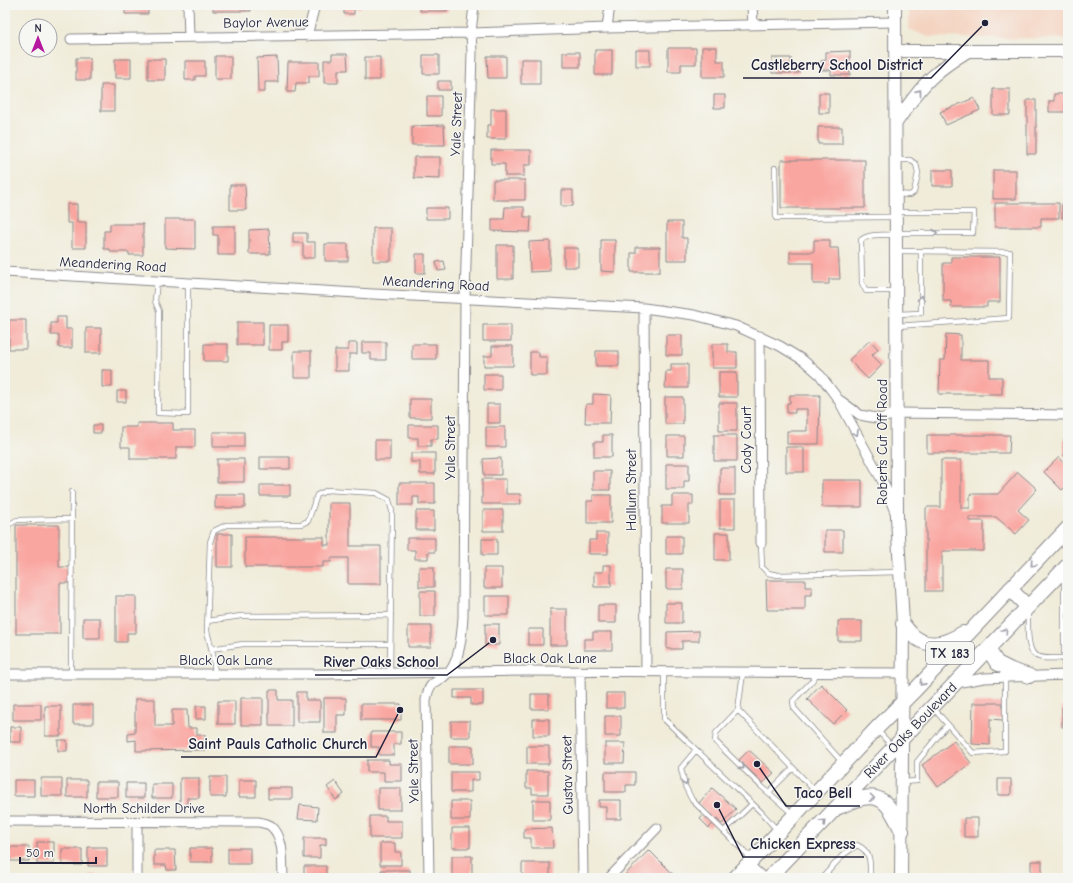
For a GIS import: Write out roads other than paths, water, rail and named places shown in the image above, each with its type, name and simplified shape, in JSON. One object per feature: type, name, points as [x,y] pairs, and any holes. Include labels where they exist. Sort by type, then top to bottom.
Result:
[{"type":"main road","name":"River Oaks Boulevard","points":[[735,878],[778,831],[844,764],[1068,528]]},
{"type":"main road","name":"River Oaks Boulevard","points":[[770,878],[1066,567]]},
{"type":"main road","points":[[1010,589],[1028,607]]},
{"type":"main road","points":[[903,624],[915,638],[924,643],[936,644],[951,640],[977,624]]},
{"type":"main road","points":[[988,649],[997,663],[1011,670],[1029,676]]},
{"type":"main road","points":[[835,809],[862,798],[870,797],[882,800],[887,804],[902,831]]},
{"type":"main road","points":[[749,863],[760,878]]},
{"type":"street","points":[[188,5],[189,37]]},
{"type":"street","points":[[307,36],[314,5]]},
{"type":"street","name":"Yale Street","points":[[429,878],[426,700],[428,688],[432,683],[450,672],[456,660],[462,636],[463,617],[465,298],[472,52],[471,33],[474,5]]},
{"type":"street","points":[[607,28],[610,5]]},
{"type":"street","points":[[752,5],[753,24]]},
{"type":"street","name":"Roberts Cut Off Road","points":[[895,5],[897,517],[903,624],[903,702],[898,743],[902,782],[902,878]]},
{"type":"street","name":"Baylor Avenue","points":[[71,39],[471,33],[753,24],[894,22]]},
{"type":"street","points":[[895,51],[1068,51]]},
{"type":"street","points":[[896,123],[917,94],[932,77],[968,51]]},
{"type":"street","name":"Meandering Road","points":[[5,272],[644,308],[694,315],[736,326],[780,346],[803,360],[820,375],[838,399],[884,484],[897,517]]},
{"type":"street","name":"Hallum Street","points":[[644,308],[646,672]]},
{"type":"street","name":"Cody Court","points":[[760,336],[761,543]]},
{"type":"street","name":"Meandering Road","points":[[838,399],[860,415],[881,419],[896,413],[1068,414]]},
{"type":"street","name":"Black Oak Lane","points":[[6,674],[450,672],[903,674]]},
{"type":"street","name":"Gustav Street","points":[[580,672],[583,878]]},
{"type":"street","points":[[956,683],[984,678],[1066,675]]},
{"type":"street","name":"North Schilder Drive","points":[[5,821],[259,822],[271,826],[278,834],[282,847],[283,878]]},
{"type":"street","points":[[137,822],[137,878]]},
{"type":"street","points":[[610,878],[657,828]]},
{"type":"lane","points":[[896,160],[910,160],[916,164],[918,173],[914,192],[910,195],[896,194]]},
{"type":"lane","points":[[775,168],[776,218],[974,212],[973,233],[896,234],[864,237],[861,240],[862,283],[866,291],[897,292]]},
{"type":"lane","points":[[896,251],[1010,252],[1009,318],[897,320]]},
{"type":"lane","points":[[897,320],[921,313],[921,252]]},
{"type":"lane","points":[[156,280],[155,301],[159,311],[158,413],[188,414],[188,282]]},
{"type":"lane","points":[[216,674],[207,631],[210,542],[214,531],[226,525],[301,524],[308,521],[316,495],[328,490],[376,493],[389,500],[392,511],[390,673]]},
{"type":"lane","points":[[71,674],[72,492]]},
{"type":"lane","points":[[6,674],[5,558],[8,525],[17,520],[72,519]]},
{"type":"lane","points":[[761,543],[762,566],[768,573],[778,575],[900,572]]},
{"type":"lane","points":[[1066,567],[1064,658],[1066,675]]},
{"type":"lane","points":[[1028,607],[1028,636],[1030,648],[1035,655],[1047,658],[1064,658]]},
{"type":"lane","points":[[207,621],[241,616],[391,615]]},
{"type":"lane","points":[[211,649],[243,644],[390,644]]},
{"type":"lane","points":[[664,672],[664,719],[778,831]]},
{"type":"lane","points":[[743,673],[738,710],[716,733],[716,741],[794,816]]},
{"type":"lane","points":[[817,673],[812,681],[793,701],[794,708],[844,764]]},
{"type":"lane","points":[[932,707],[973,753],[1005,751],[1005,677]]},
{"type":"lane","points":[[738,710],[817,792]]},
{"type":"lane","points":[[902,782],[917,781],[917,762],[947,725]]},
{"type":"lane","points":[[876,729],[898,743]]},
{"type":"lane","points":[[696,750],[681,768],[685,786],[692,800],[724,831],[749,863]]},
{"type":"lane","points":[[769,792],[793,768]]},
{"type":"lane","points":[[724,831],[752,804]]},
{"type":"lane","points":[[822,878],[843,855],[857,845],[865,849],[870,858],[870,878]]},
{"type":"place","name":"Castleberry School District","points":[[985,23]]},
{"type":"place","name":"River Oaks School","points":[[493,640]]},
{"type":"place","name":"Saint Pauls Catholic Church","points":[[400,710]]},
{"type":"place","name":"Taco Bell","points":[[757,764]]},
{"type":"place","name":"Chicken Express","points":[[717,805]]}]
